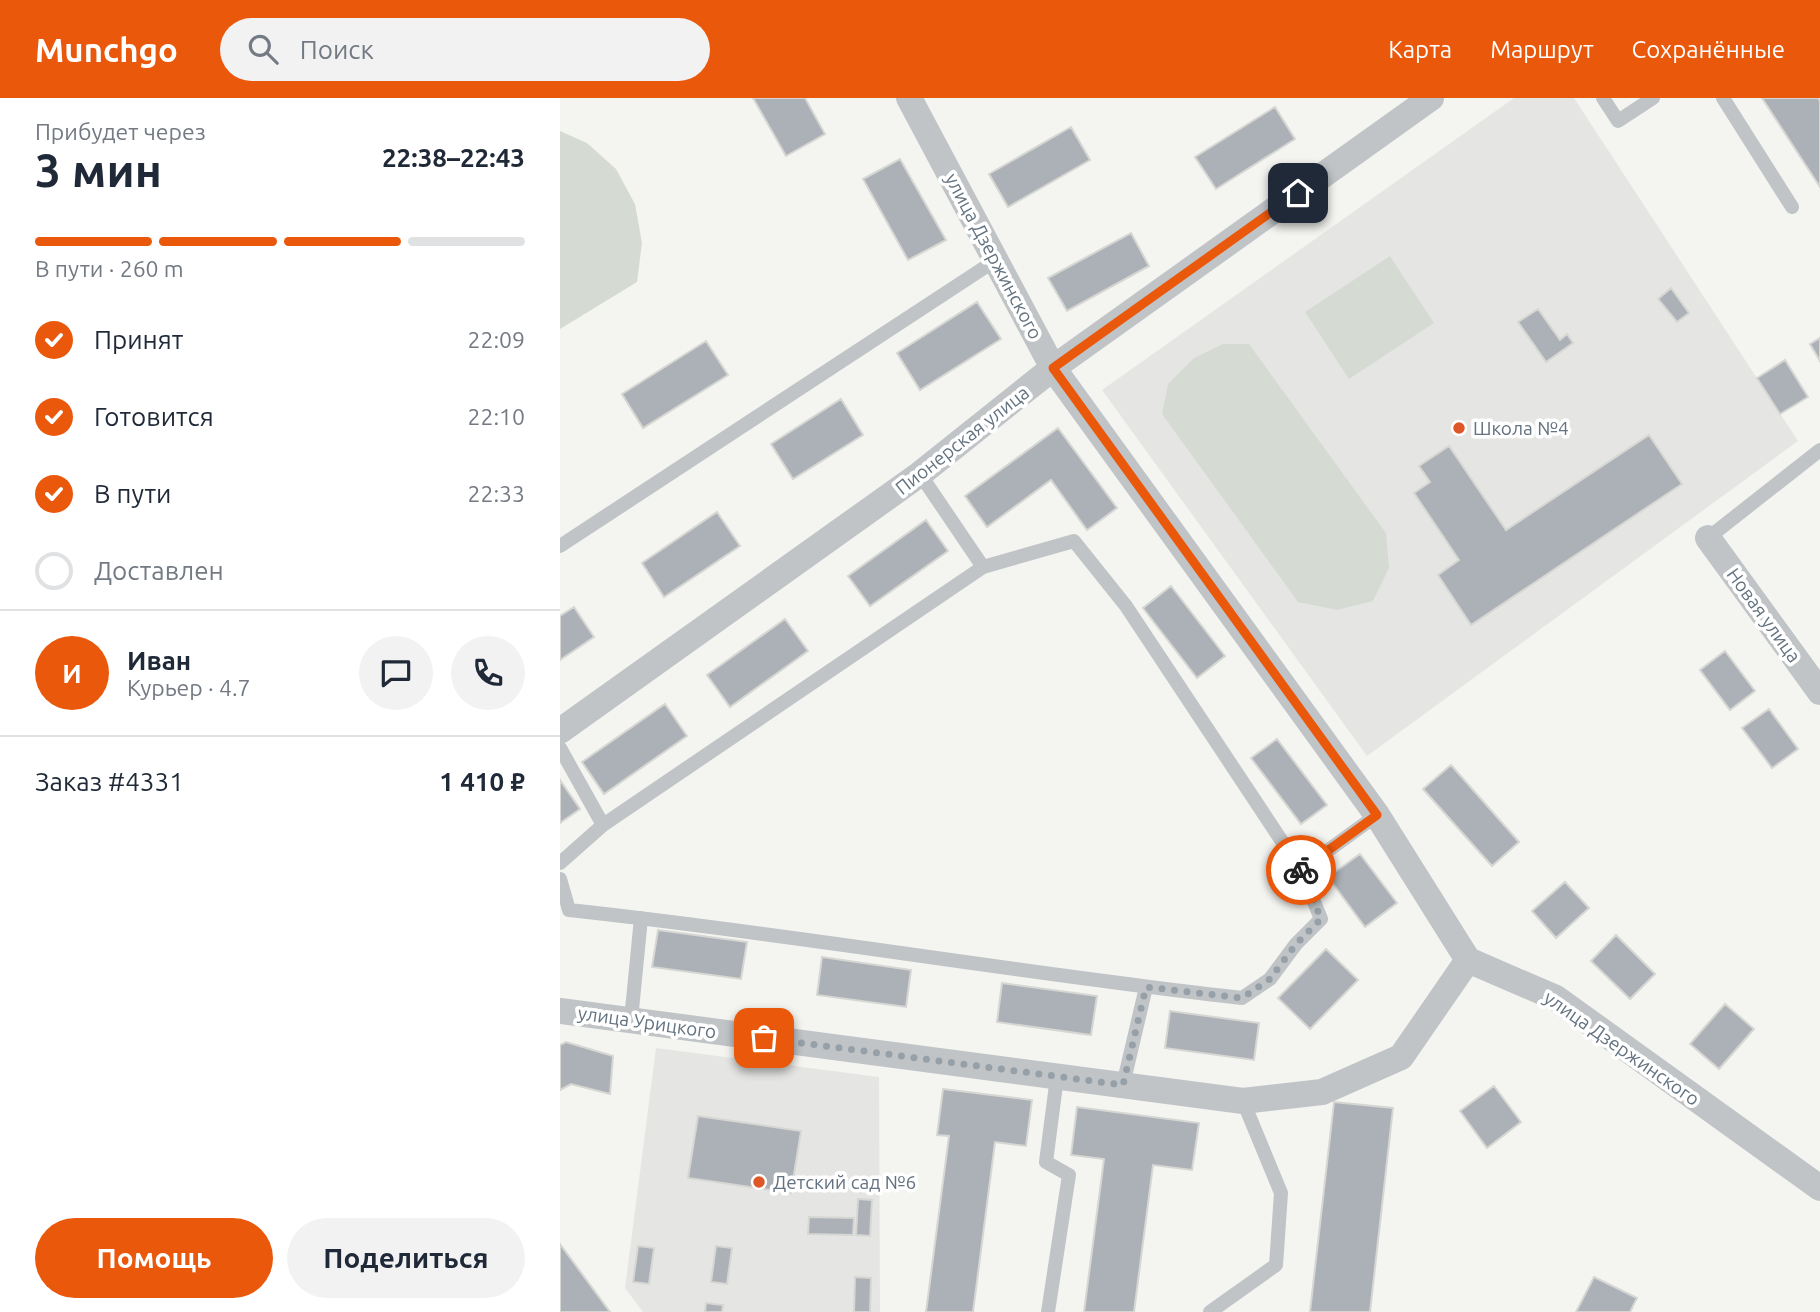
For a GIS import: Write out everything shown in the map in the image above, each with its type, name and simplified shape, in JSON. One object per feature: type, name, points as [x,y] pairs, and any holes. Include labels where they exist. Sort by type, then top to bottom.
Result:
[{"type":"street","name":"улица Дзержинского","points":[[909,98],[1053,368],[1377,815],[1468,960],[1556,998],[1820,1188]]},
{"type":"street","name":"Пионерская улица","points":[[560,732],[920,474],[1053,368],[1431,98]]},
{"type":"street","name":"Новая улица","points":[[1708,538],[1820,691]]},
{"type":"street","name":"улица Урицкого","points":[[560,1011],[1243,1101],[1321,1092],[1401,1057],[1468,960]]},
{"type":"lane","points":[[1603,98],[1618,121],[1653,98]]},
{"type":"lane","points":[[1723,98],[1792,206]]},
{"type":"lane","points":[[560,546],[996,260]]},
{"type":"lane","points":[[1708,538],[1820,450]]},
{"type":"lane","points":[[920,474],[983,567]]},
{"type":"lane","points":[[560,863],[603,825],[983,567],[1074,541],[1126,606],[1301,870],[1321,919],[1296,944],[1270,979],[1242,998],[569,910],[560,879]]},
{"type":"lane","points":[[560,748],[603,825]]},
{"type":"lane","points":[[1301,870],[1377,815]]},
{"type":"lane","points":[[631,1020],[641,918]]},
{"type":"lane","points":[[1123,1085],[1146,987]]},
{"type":"lane","points":[[1048,1312],[1069,1175],[1046,1162],[1057,1077]]},
{"type":"lane","points":[[1210,1312],[1276,1265],[1281,1193],[1243,1101]]},
{"type":"shaded area","name":"Школа №4","points":[[1514,98],[1574,98],[1798,441],[1367,756],[1102,390]]},
{"type":"shaded area","points":[[560,131],[587,143],[616,169],[635,204],[642,243],[637,282],[560,329]]},
{"type":"shaded area","points":[[1390,256],[1434,323],[1349,379],[1305,312]]},
{"type":"shaded area","points":[[1223,344],[1249,344],[1386,533],[1389,568],[1373,601],[1337,610],[1298,602],[1162,414],[1168,384],[1194,358]]},
{"type":"shaded area","name":"Детский сад №6","points":[[656,1048],[879,1077],[880,1312],[643,1312],[625,1288]]},
{"type":"building","points":[[753,98],[805,98],[825,134],[786,156]]},
{"type":"building","points":[[1762,98],[1818,98],[1820,101],[1820,187]]},
{"type":"building","points":[[1275,107],[1295,139],[1216,189],[1195,157]]},
{"type":"building","points":[[1071,127],[1090,160],[1008,207],[989,174]]},
{"type":"building","points":[[900,159],[946,240],[908,260],[863,179]]},
{"type":"building","points":[[1131,233],[1149,266],[1067,311],[1048,278]]},
{"type":"building","points":[[1671,288],[1689,313],[1677,322],[1658,299]]},
{"type":"building","points":[[977,302],[1001,339],[920,390],[897,353]]},
{"type":"building","points":[[1538,309],[1560,340],[1567,334],[1573,343],[1546,362],[1518,322]]},
{"type":"building","points":[[1820,338],[1820,361],[1810,344]]},
{"type":"building","points":[[706,341],[728,375],[643,428],[622,394]]},
{"type":"building","points":[[1785,360],[1808,397],[1780,414],[1757,378]]},
{"type":"building","points":[[841,399],[863,435],[793,479],[771,444]]},
{"type":"building","points":[[1058,428],[1117,508],[1087,530],[1051,480],[987,527],[965,496]]},
{"type":"building","points":[[1649,435],[1682,484],[1471,625],[1438,575],[1459,560],[1414,493],[1430,482],[1419,466],[1449,446],[1506,530]]},
{"type":"building","points":[[717,512],[740,546],[664,597],[642,563]]},
{"type":"building","points":[[926,520],[948,551],[870,606],[848,576]]},
{"type":"building","points":[[1171,586],[1225,656],[1197,678],[1143,608]]},
{"type":"building","points":[[574,607],[594,637],[560,660],[560,616]]},
{"type":"building","points":[[785,619],[808,651],[730,707],[707,675]]},
{"type":"building","points":[[1725,651],[1755,691],[1730,710],[1700,670]]},
{"type":"building","points":[[665,704],[687,736],[604,794],[582,762]]},
{"type":"building","points":[[1769,709],[1798,749],[1772,768],[1742,728]]},
{"type":"building","points":[[1277,739],[1327,805],[1301,824],[1251,758]]},
{"type":"building","points":[[1451,765],[1519,842],[1492,866],[1423,789]]},
{"type":"building","points":[[560,780],[580,809],[560,823]]},
{"type":"building","points":[[1360,854],[1397,903],[1365,927],[1328,877]]},
{"type":"building","points":[[1565,882],[1589,908],[1556,938],[1532,911]]},
{"type":"building","points":[[658,930],[747,942],[741,979],[652,967]]},
{"type":"building","points":[[1616,935],[1655,974],[1630,999],[1591,961]]},
{"type":"building","points":[[1326,949],[1358,980],[1310,1029],[1278,998]]},
{"type":"building","points":[[822,957],[911,970],[906,1007],[817,995]]},
{"type":"building","points":[[1002,983],[1097,996],[1091,1035],[997,1022]]},
{"type":"building","points":[[1725,1004],[1754,1029],[1719,1069],[1690,1044]]},
{"type":"building","points":[[1170,1011],[1259,1023],[1254,1060],[1165,1048]]},
{"type":"building","points":[[566,1042],[613,1056],[610,1094],[571,1084],[560,1090],[560,1045]]},
{"type":"building","points":[[1494,1086],[1521,1122],[1487,1148],[1460,1111]]},
{"type":"building","points":[[943,1089],[1032,1100],[1026,1146],[995,1142],[973,1312],[926,1312],[949,1136],[937,1135]]},
{"type":"building","points":[[1334,1102],[1393,1108],[1370,1312],[1310,1312]]},
{"type":"building","points":[[1077,1107],[1199,1123],[1192,1170],[1153,1165],[1134,1312],[1084,1312],[1104,1159],[1071,1155]]},
{"type":"building","points":[[698,1116],[801,1131],[791,1193],[688,1178]]},
{"type":"building","points":[[858,1199],[872,1200],[870,1236],[856,1235]]},
{"type":"building","points":[[809,1217],[854,1218],[853,1235],[808,1234]]},
{"type":"building","points":[[560,1244],[610,1312],[560,1312]]},
{"type":"building","points":[[638,1246],[654,1248],[649,1284],[633,1282]]},
{"type":"building","points":[[716,1246],[732,1248],[727,1284],[711,1282]]},
{"type":"building","points":[[855,1277],[871,1278],[870,1312],[854,1312]]},
{"type":"building","points":[[1594,1277],[1637,1298],[1630,1312],[1576,1312]]},
{"type":"building","points":[[706,1303],[723,1305],[722,1312],[705,1312]]},
{"type":"way so far","points":[[764,1038],[1123,1085],[1146,987],[1242,998],[1270,979],[1296,944],[1321,919],[1301,870]]},
{"type":"place","name":"Школа №4","points":[[1459,428]]},
{"type":"place","name":"Детский сад №6","points":[[759,1182]]},
{"type":"route","points":[[1298,193],[1053,368],[1377,815],[1301,870]]}]
